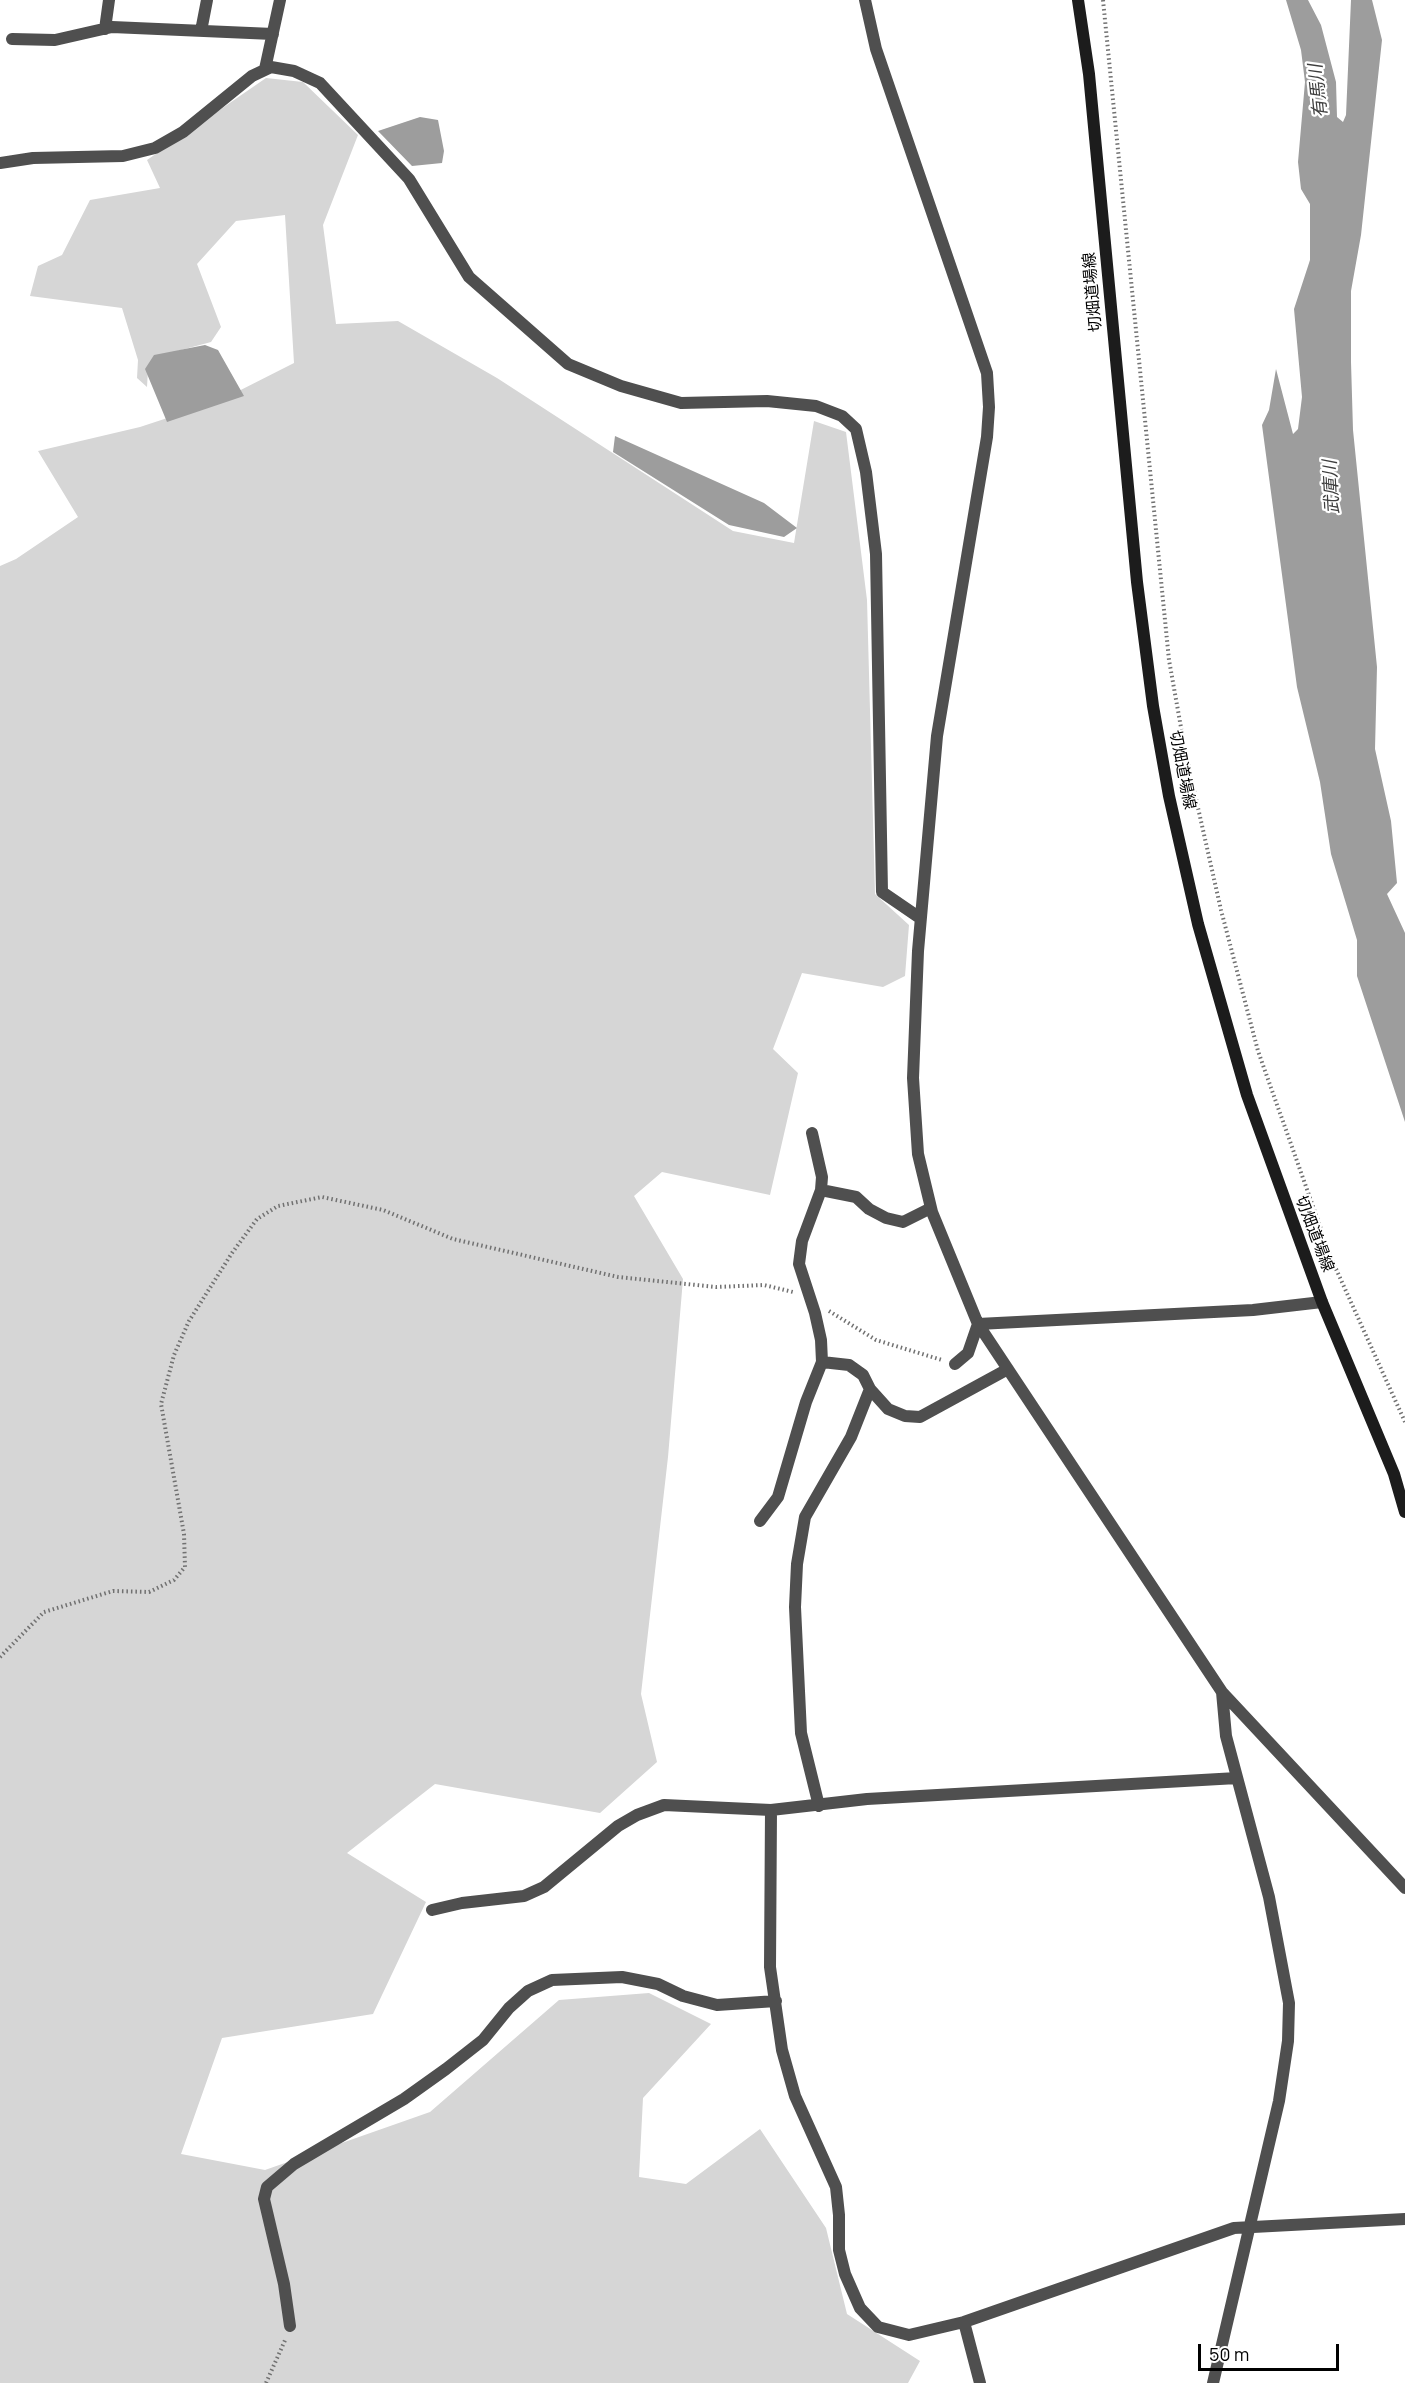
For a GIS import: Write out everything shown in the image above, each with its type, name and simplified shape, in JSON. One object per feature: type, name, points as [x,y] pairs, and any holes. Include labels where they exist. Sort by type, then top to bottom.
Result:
[{"type":"main road","name":"切畑道場線","points":[[1078,0],[1089,74],[1137,582],[1153,706],[1169,796],[1198,924],[1246,1095],[1322,1302],[1359,1385],[1394,1474],[1405,1512]]},
{"type":"street","points":[[105,29],[109,0]]},
{"type":"street","points":[[201,31],[207,0]]},
{"type":"street","points":[[265,69],[280,0]]},
{"type":"street","points":[[865,0],[876,50],[987,373],[989,408],[987,437],[937,736],[920,918],[913,1078],[918,1154],[931,1209],[978,1324],[1222,1692],[1405,1888]]},
{"type":"street","points":[[12,39],[56,40],[105,29],[273,34]]},
{"type":"street","points":[[0,163],[33,158],[123,156],[155,148],[183,132],[252,76],[271,67],[294,71],[320,83],[409,179],[469,277],[568,364],[621,386],[681,403],[767,401],[816,406],[842,416],[856,429],[866,472],[876,554],[882,892],[920,918]]},
{"type":"street","points":[[760,1521],[778,1497],[806,1402],[822,1362],[821,1340],[815,1313],[799,1264],[802,1241],[821,1190],[822,1177],[812,1133]]},
{"type":"street","points":[[821,1190],[856,1197],[869,1209],[903,1222],[931,1209]]},
{"type":"street","points":[[978,1324],[1253,1310],[1322,1302]]},
{"type":"street","points":[[955,1364],[968,1353],[978,1324]]},
{"type":"street","points":[[822,1362],[849,1365],[863,1375],[870,1389],[888,1409],[904,1416],[920,1417],[1008,1369]]},
{"type":"street","points":[[819,1806],[801,1733],[795,1607],[797,1564],[805,1517],[851,1437],[870,1389]]},
{"type":"street","points":[[1213,2383],[1279,2101],[1288,2041],[1289,2003],[1269,1897],[1226,1736],[1222,1692]]},
{"type":"street","points":[[432,1910],[462,1903],[524,1896],[544,1887],[618,1826],[637,1815],[664,1805],[771,1810],[867,1799],[1238,1778]]},
{"type":"street","points":[[771,1810],[770,1967],[783,2050],[795,2096],[836,2187],[839,2250],[845,2274],[861,2308],[878,2327],[909,2336],[964,2322],[1219,2232],[1250,2226],[1405,2218]]},
{"type":"street","points":[[290,2326],[284,2284],[264,2199],[267,2187],[294,2164],[404,2098],[446,2068],[483,2040],[509,2008],[528,1991],[552,1980],[622,1977],[658,1984],[683,1996],[717,2005],[776,2001]]},
{"type":"street","points":[[964,2322],[980,2383]]},
{"type":"path","points":[[1103,0],[1169,660],[1185,750],[1221,910],[1258,1051],[1332,1260],[1405,1422]]},
{"type":"path","points":[[0,1657],[44,1612],[113,1591],[149,1592],[174,1580],[185,1567],[184,1534],[161,1404],[174,1355],[189,1321],[232,1253],[257,1219],[278,1206],[322,1197],[383,1210],[453,1239],[618,1277],[716,1287],[764,1285],[803,1294]]},
{"type":"path","points":[[821,1306],[876,1340],[955,1364]]},
{"type":"path","points":[[266,2383],[290,2326]]},
{"type":"shaded area","points":[[266,78],[303,82],[358,135],[323,225],[336,324],[398,321],[497,378],[733,531],[794,543],[814,421],[846,432],[867,600],[875,894],[909,925],[905,976],[883,987],[802,973],[773,1049],[798,1073],[770,1195],[662,1172],[634,1196],[683,1279],[668,1457],[641,1694],[657,1762],[600,1813],[435,1784],[347,1853],[426,1902],[373,2014],[222,2038],[181,2154],[265,2170],[430,2112],[559,2000],[649,1993],[711,2024],[643,2098],[639,2177],[686,2184],[760,2129],[826,2228],[847,2314],[920,2361],[908,2383],[0,2383],[0,566],[16,559],[78,517],[38,451],[140,427],[219,401],[294,363],[285,215],[236,221],[197,264],[221,327],[211,342],[155,357],[148,370],[147,387],[137,378],[138,360],[122,308],[30,296],[38,266],[62,255],[90,200],[160,188],[147,160]]},
{"type":"water","points":[[1286,0],[1308,0],[1321,25],[1336,82],[1337,117],[1343,122],[1346,115],[1351,0],[1372,0],[1382,40],[1361,235],[1351,291],[1351,362],[1353,430],[1377,667],[1375,749],[1391,821],[1397,883],[1387,894],[1405,933],[1405,1122],[1357,976],[1357,940],[1331,854],[1320,782],[1297,687],[1262,425],[1269,410],[1276,369],[1293,434],[1298,429],[1302,397],[1294,309],[1310,260],[1310,204],[1301,189],[1298,162],[1305,82],[1301,50]]},
{"type":"water","points":[[420,117],[438,120],[444,151],[442,163],[412,166],[378,131]]},
{"type":"water","points":[[205,345],[218,350],[244,396],[167,422],[145,369],[154,355]]},
{"type":"water","points":[[615,436],[764,503],[797,528],[784,537],[729,525],[613,452]]},
{"type":"water label","name":"有馬川","points":[[1319,91]]},
{"type":"water label","name":"武庫川","points":[[1332,487]]}]
